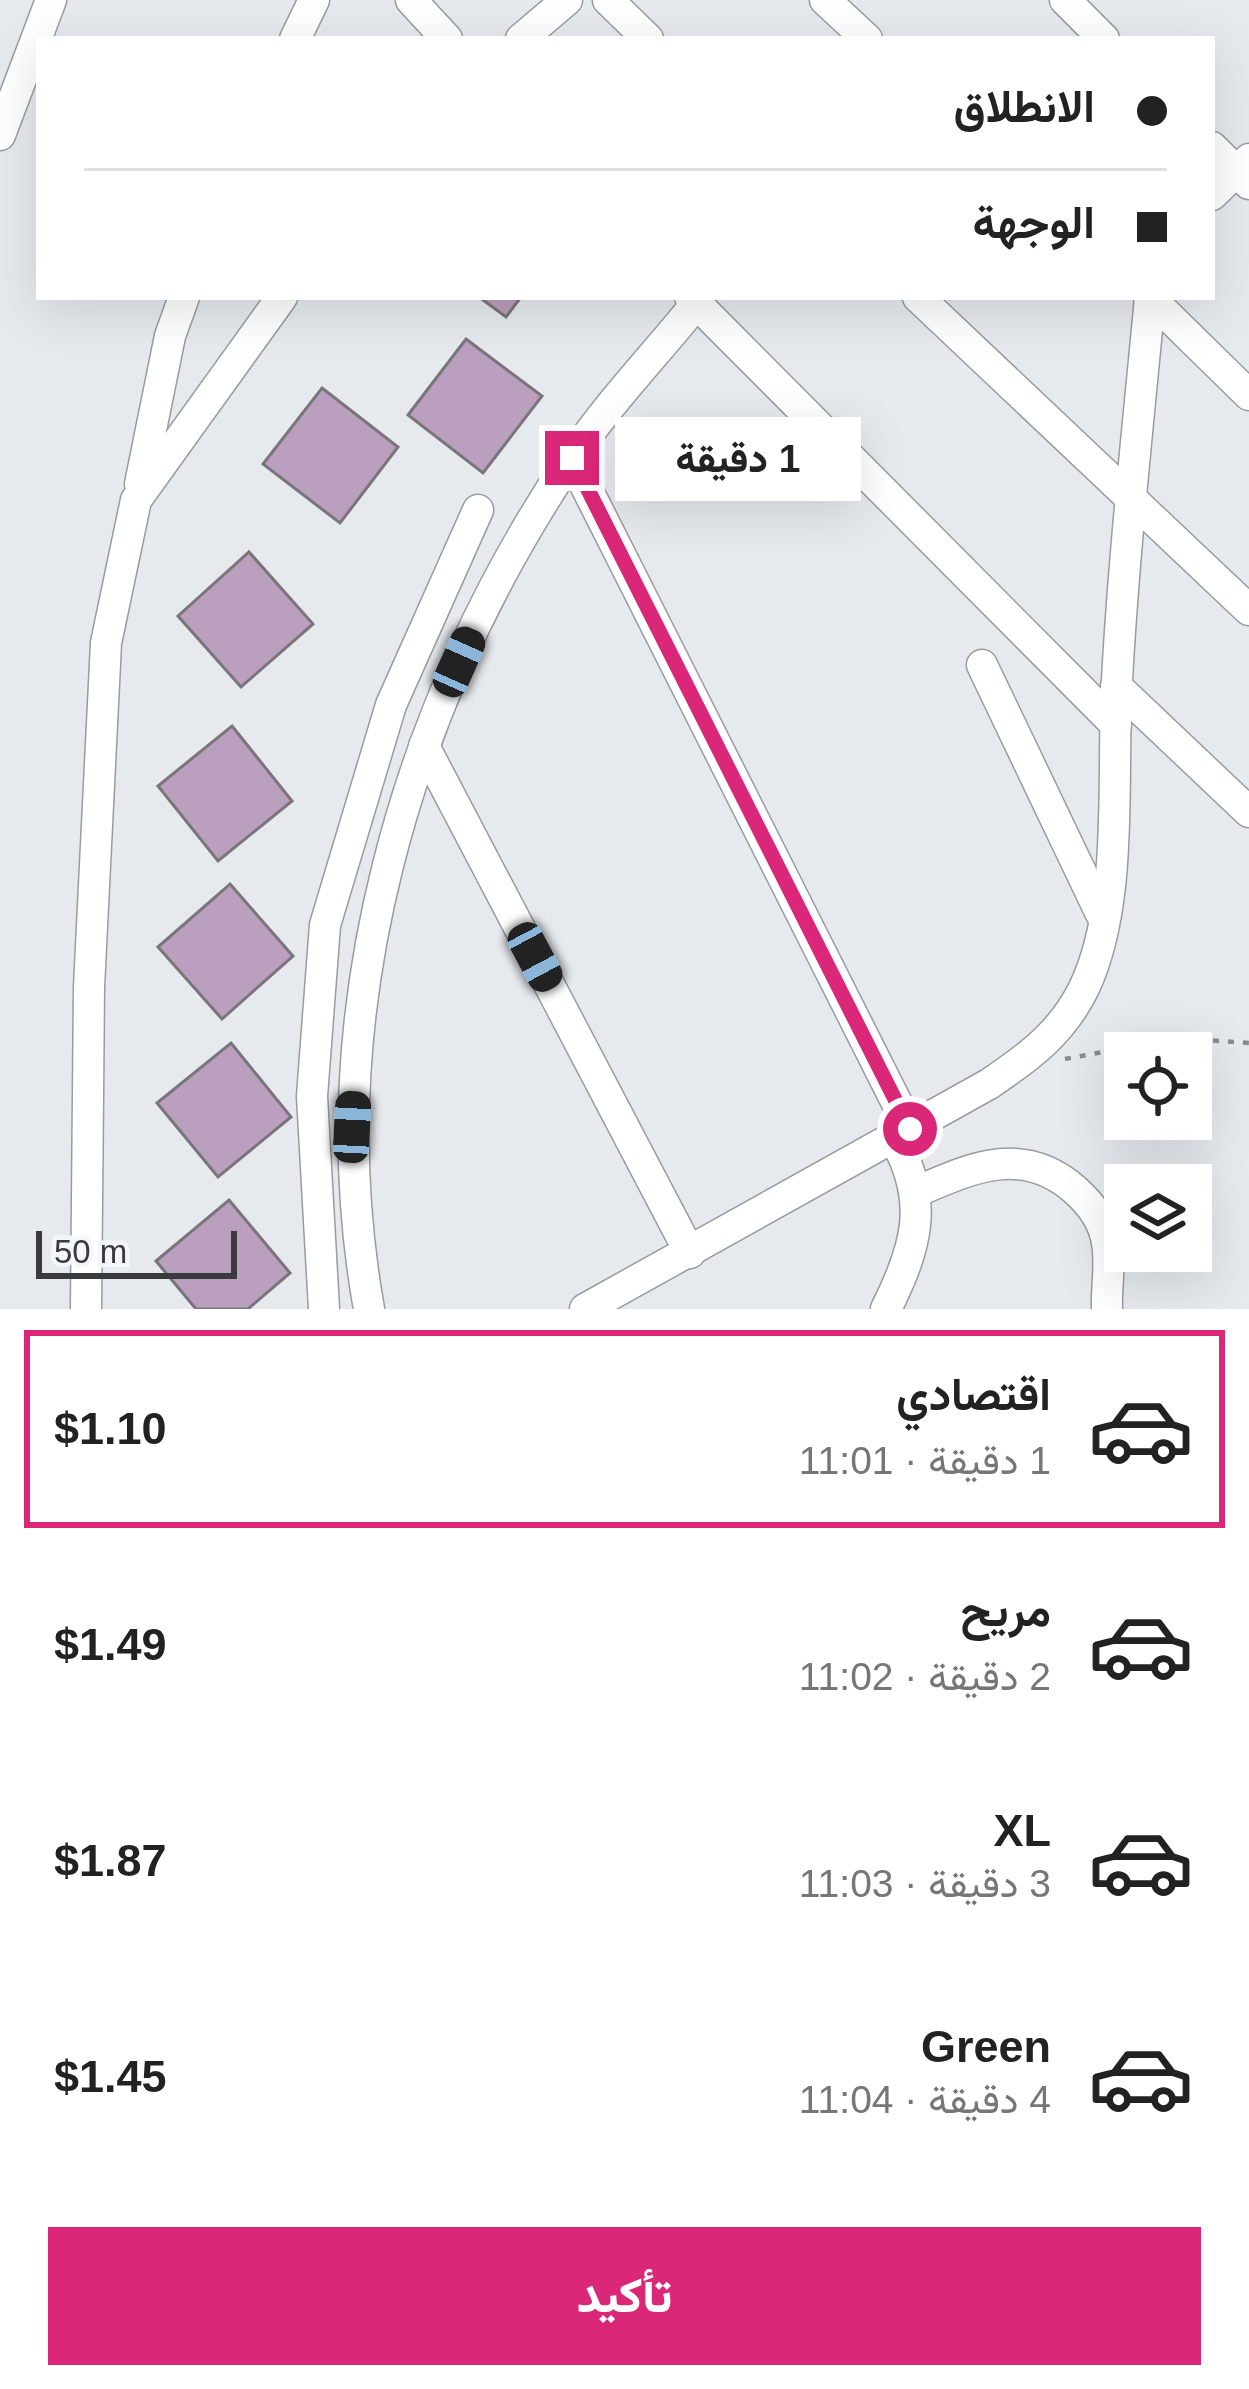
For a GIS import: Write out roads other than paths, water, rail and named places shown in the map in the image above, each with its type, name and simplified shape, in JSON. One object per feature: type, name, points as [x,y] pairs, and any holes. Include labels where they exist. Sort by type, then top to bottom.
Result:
[{"type":"street","points":[[37,36],[51,0]]},
{"type":"street","points":[[296,36],[314,0]]},
{"type":"street","points":[[411,0],[444,36]]},
{"type":"street","points":[[525,36],[567,0]]},
{"type":"street","points":[[608,0],[645,36]]},
{"type":"street","points":[[825,0],[865,36]]},
{"type":"street","points":[[1065,0],[1101,36]]},
{"type":"street","points":[[0,135],[36,40]]},
{"type":"street","points":[[1215,149],[1245,171],[1215,193]]},
{"type":"street","points":[[86,1309],[89,987],[106,643],[170,336],[183,300]]},
{"type":"street","points":[[136,500],[280,300]]},
{"type":"street","points":[[369,1309],[352,1199],[356,1052],[375,919],[424,746],[490,594],[572,458],[693,300],[1116,725]]},
{"type":"street","points":[[921,300],[1249,610]]},
{"type":"street","points":[[585,1309],[902,1133],[1042,1048],[1084,987],[1102,916],[1112,848],[1116,686],[1149,300]]},
{"type":"street","points":[[1152,300],[1249,395]]},
{"type":"street","points":[[572,458],[902,1133],[918,1191],[909,1262],[886,1309]]},
{"type":"street","points":[[324,1309],[311,1096],[325,925],[392,705],[478,510]]},
{"type":"street","points":[[982,665],[1102,916]]},
{"type":"street","points":[[1116,686],[1249,812]]},
{"type":"street","points":[[424,746],[690,1253]]},
{"type":"street","points":[[918,1191],[972,1167],[1019,1160],[1060,1177],[1092,1204],[1107,1242],[1107,1309]]}]
